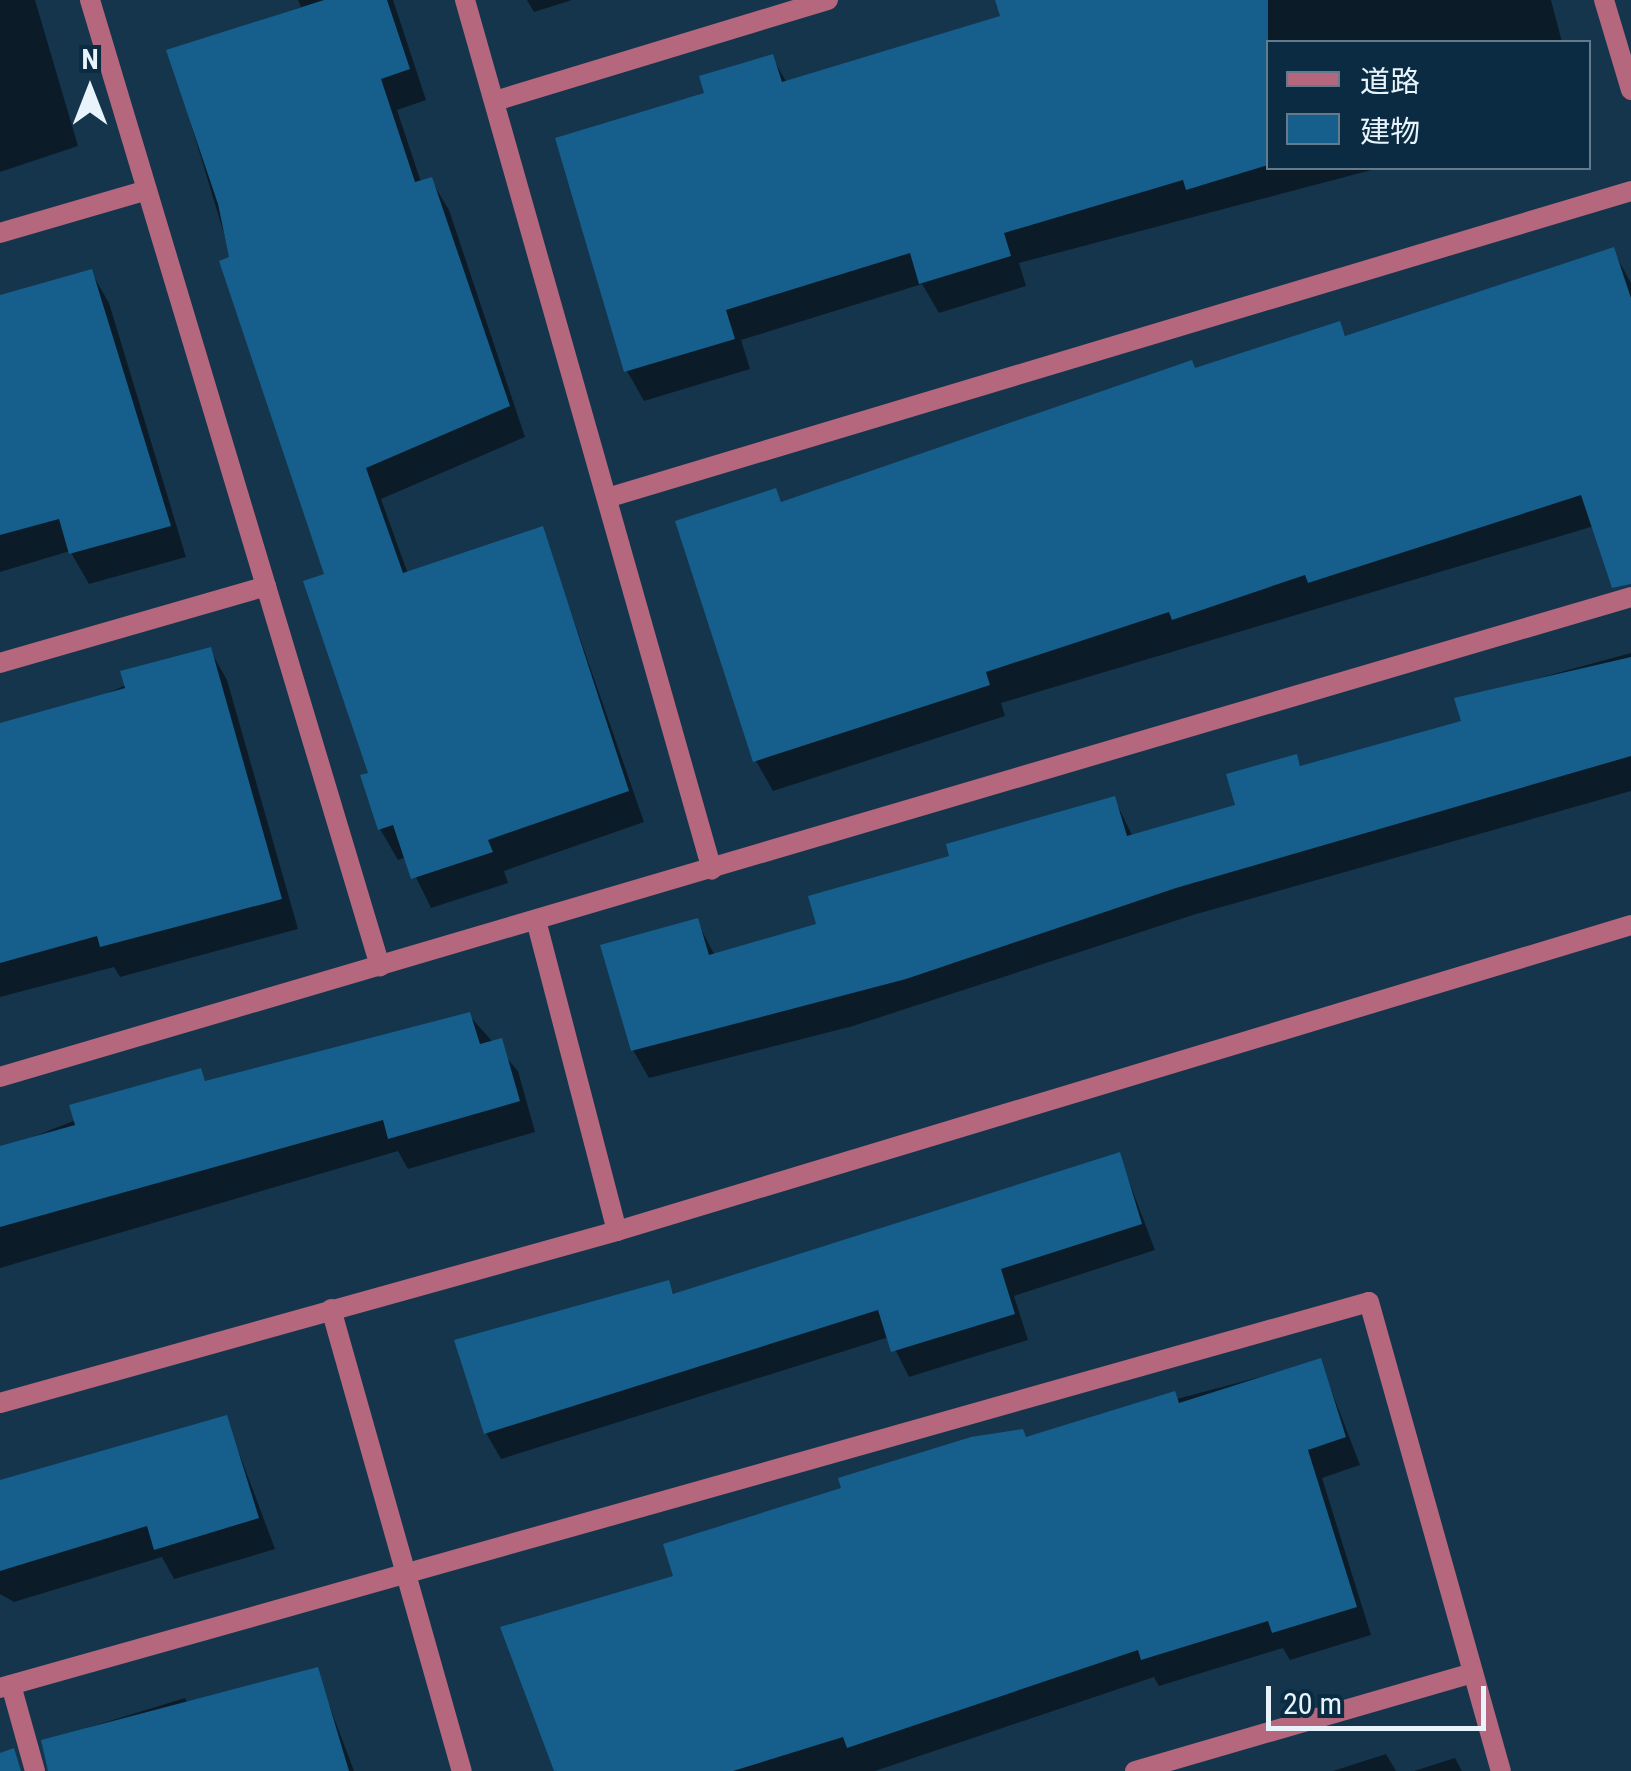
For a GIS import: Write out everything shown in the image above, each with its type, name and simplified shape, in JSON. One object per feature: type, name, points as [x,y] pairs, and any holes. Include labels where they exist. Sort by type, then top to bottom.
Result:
[{"type":"street","points":[[90,0],[380,966]]},
{"type":"street","points":[[465,0],[712,870]]},
{"type":"street","points":[[495,101],[828,0]]},
{"type":"street","points":[[1604,0],[1631,90]]},
{"type":"street","points":[[0,233],[148,190]]},
{"type":"street","points":[[608,498],[1631,191]]},
{"type":"street","points":[[0,663],[266,586]]},
{"type":"street","points":[[0,1077],[537,924],[1631,597]]},
{"type":"street","points":[[537,924],[618,1231]]},
{"type":"street","points":[[0,1403],[618,1231],[1631,925]]},
{"type":"street","points":[[34,1771],[5,1687],[404,1570],[1369,1302],[1502,1771]]},
{"type":"street","points":[[330,1309],[462,1771]]},
{"type":"street","points":[[1135,1771],[1473,1673]]},
{"type":"building","points":[[324,0],[387,0],[410,69],[381,79],[415,182],[432,177],[510,406],[366,468],[403,573],[543,526],[629,791],[488,840],[493,852],[411,879],[393,825],[378,830],[360,775],[368,773],[303,581],[324,574],[219,261],[229,257],[218,204],[166,50]]},
{"type":"building","points":[[995,0],[1268,0],[1266,166],[1186,190],[1183,180],[1004,233],[1011,256],[919,284],[910,253],[726,310],[735,339],[624,372],[555,138],[704,93],[699,76],[773,54],[782,82],[1000,16]]},
{"type":"building","points":[[1614,247],[1631,298],[1631,584],[1612,588],[1581,495],[1308,583],[1305,575],[1172,620],[1169,612],[986,672],[990,685],[753,762],[675,521],[776,488],[781,502],[1192,360],[1195,368],[1340,321],[1345,336]]},
{"type":"building","points":[[92,269],[171,526],[69,554],[59,519],[0,535],[0,295]]},
{"type":"building","points":[[211,647],[282,899],[100,947],[97,936],[0,963],[0,723],[125,688],[120,671]]},
{"type":"building","points":[[1631,657],[1631,756],[1176,888],[906,979],[631,1051],[600,945],[698,918],[709,955],[816,924],[808,896],[949,856],[946,844],[1115,796],[1127,836],[1235,805],[1226,774],[1297,754],[1300,766],[1461,721],[1454,698]]},
{"type":"building","points":[[470,1012],[480,1044],[502,1038],[520,1101],[388,1139],[383,1120],[0,1227],[0,1146],[75,1125],[69,1105],[201,1068],[205,1081]]},
{"type":"building","points":[[1120,1152],[1142,1224],[1001,1269],[1015,1314],[891,1352],[878,1310],[484,1434],[454,1340],[669,1280],[673,1294]]},
{"type":"building","points":[[1321,1358],[1346,1437],[1308,1450],[1357,1607],[1272,1633],[1268,1621],[1141,1660],[1138,1650],[847,1748],[843,1737],[733,1771],[554,1771],[500,1627],[673,1576],[663,1544],[841,1488],[838,1478],[971,1437],[1023,1429],[1026,1437],[1175,1391],[1179,1403]]},
{"type":"building","points":[[227,1415],[259,1518],[154,1550],[147,1526],[0,1571],[0,1480]]},
{"type":"building","points":[[318,1667],[349,1771],[48,1771],[41,1740]]},
{"type":"building","points":[[14,1748],[21,1771],[0,1771],[0,1753]]}]
